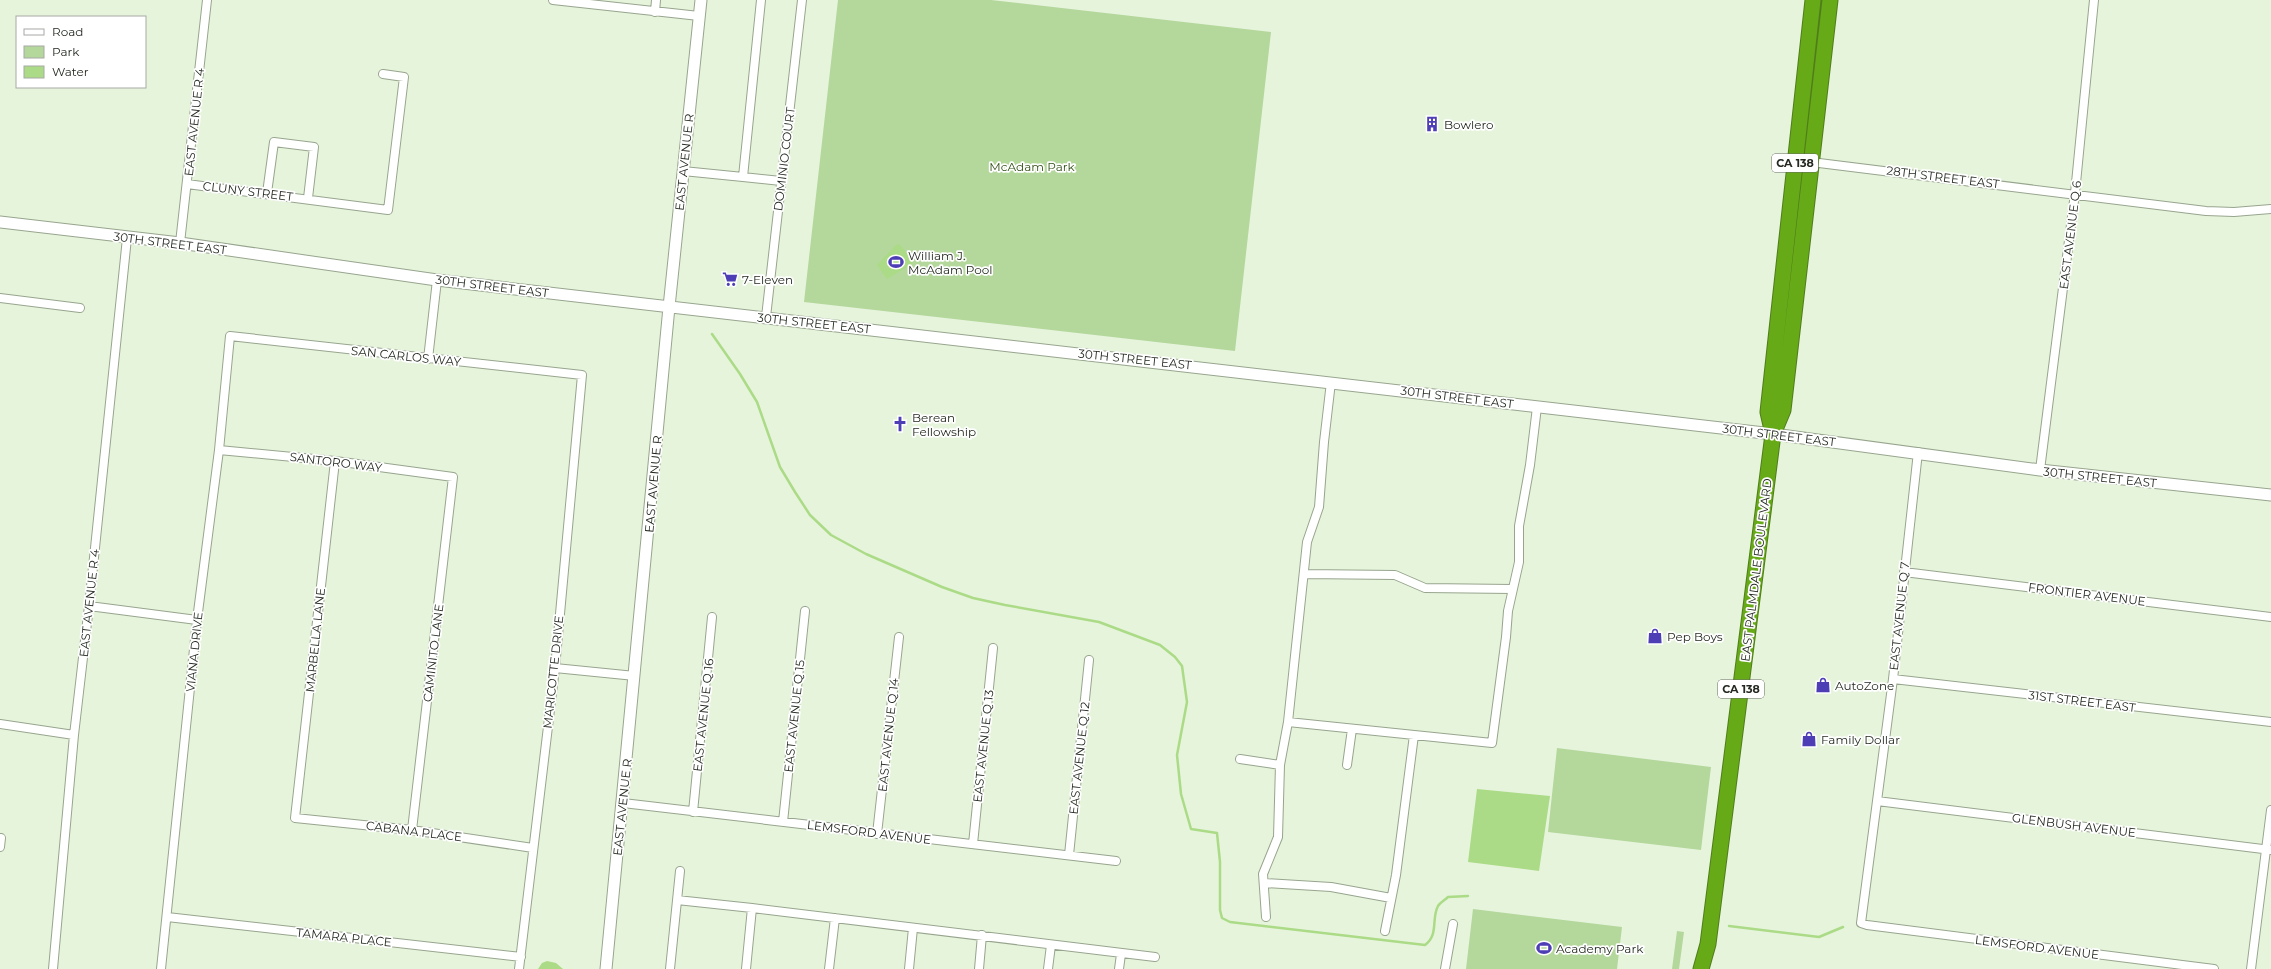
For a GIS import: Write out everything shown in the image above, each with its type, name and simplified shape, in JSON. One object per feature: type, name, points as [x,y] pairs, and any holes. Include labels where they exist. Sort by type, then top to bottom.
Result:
[{"type":"highway","name":"EAST PALMDALE BOULEVARD","points":[[1773,434],[1768,412],[1813,0]]},
{"type":"highway","name":"EAST PALMDALE BOULEVARD","points":[[1708,969],[1708,944],[1773,434],[1783,410],[1830,0]]},
{"type":"highway","name":"EAST PALMDALE BOULEVARD","points":[[1701,969],[1708,944]]},
{"type":"street","name":"EAST AVENUE R 4","points":[[180,243],[207,0]]},
{"type":"street","points":[[553,0],[699,16]]},
{"type":"street","points":[[655,12],[656,0]]},
{"type":"street","name":"EAST AVENUE R","points":[[606,969],[669,307],[701,0]]},
{"type":"street","points":[[743,177],[761,0]]},
{"type":"street","name":"DOMINIO COURT","points":[[766,317],[802,0]]},
{"type":"street","name":"EAST AVENUE Q 6","points":[[2040,470],[2075,193],[2094,0]]},
{"type":"street","name":"CLUNY STREET","points":[[187,184],[308,198],[388,210],[404,77],[383,74]]},
{"type":"street","points":[[267,193],[274,142],[314,147],[308,198]]},
{"type":"street","name":"28TH STREET EAST","points":[[1811,162],[2075,193],[2206,211],[2234,212],[2271,209]]},
{"type":"street","points":[[683,172],[781,181]]},
{"type":"street","name":"30TH STREET EAST","points":[[0,222],[180,243],[437,280],[1331,382],[1773,434],[1918,452],[2040,470],[2271,495]]},
{"type":"street","name":"EAST AVENUE R 4","points":[[53,969],[74,735],[89,606],[127,238]]},
{"type":"street","points":[[428,359],[437,280]]},
{"type":"street","points":[[0,298],[80,308]]},
{"type":"street","name":"SAN CARLOS WAY","points":[[230,336],[582,375]]},
{"type":"street","name":"VIANA DRIVE","points":[[161,969],[197,620],[219,450],[230,336]]},
{"type":"street","name":"MARICOTTE DRIVE","points":[[519,969],[554,668],[582,375]]},
{"type":"street","points":[[1266,917],[1263,874],[1278,837],[1280,765],[1288,722],[1305,574],[1307,542],[1319,507],[1324,442],[1331,382]]},
{"type":"street","points":[[1288,722],[1492,743],[1508,611],[1519,562],[1519,526],[1530,465],[1537,407]]},
{"type":"street","name":"SANTORO WAY","points":[[219,450],[335,461],[453,477]]},
{"type":"street","name":"EAST AVENUE Q 7","points":[[1861,923],[1893,679],[1918,452]]},
{"type":"street","name":"MARBELLA LANE","points":[[294,818],[335,461]]},
{"type":"street","name":"CAMINITO LANE","points":[[412,830],[453,477]]},
{"type":"street","name":"FRONTIER AVENUE","points":[[1904,572],[2271,617]]},
{"type":"street","points":[[1305,574],[1395,575],[1425,588],[1512,589]]},
{"type":"street","points":[[89,606],[197,620]]},
{"type":"street","name":"EAST AVENUE Q 15","points":[[783,822],[805,611]]},
{"type":"street","name":"EAST AVENUE Q 16","points":[[693,812],[712,617]]},
{"type":"street","name":"EAST AVENUE Q 14","points":[[877,834],[899,637]]},
{"type":"street","name":"EAST AVENUE Q 13","points":[[973,844],[993,648]]},
{"type":"street","name":"EAST AVENUE Q 12","points":[[1068,855],[1089,660]]},
{"type":"street","points":[[554,668],[635,676]]},
{"type":"street","name":"31ST STREET EAST","points":[[1893,679],[2271,722]]},
{"type":"street","points":[[0,724],[74,735]]},
{"type":"street","points":[[1347,765],[1352,729]]},
{"type":"street","points":[[1385,932],[1414,735]]},
{"type":"street","points":[[1240,759],[1280,765]]},
{"type":"street","name":"GLENBUSH AVENUE","points":[[1877,801],[2269,849]]},
{"type":"street","name":"LEMSFORD AVENUE","points":[[623,803],[1116,861]]},
{"type":"street","points":[[2251,969],[2269,849],[2271,810]]},
{"type":"street","name":"CABANA PLACE","points":[[294,818],[412,830],[533,848]]},
{"type":"street","points":[[670,969],[680,871]]},
{"type":"street","points":[[1264,883],[1331,887],[1391,898]]},
{"type":"street","points":[[677,900],[982,935],[1155,958]]},
{"type":"street","points":[[746,969],[752,908]]},
{"type":"street","name":"TAMARA PLACE","points":[[167,918],[521,957]]},
{"type":"street","points":[[829,969],[835,918]]},
{"type":"street","name":"LEMSFORD AVENUE","points":[[1861,923],[1867,925],[2214,969]]},
{"type":"street","points":[[1445,969],[1453,924]]},
{"type":"street","points":[[909,969],[914,928]]},
{"type":"street","points":[[979,969],[982,935]]},
{"type":"street","points":[[1048,969],[1051,945]]},
{"type":"street","points":[[1119,969],[1121,954]]},
{"type":"green space","name":"McAdam Park","points":[[838,0],[991,0],[1271,32],[1235,351],[804,302]]},
{"type":"green space","points":[[1557,748],[1711,767],[1701,850],[1548,832]]},
{"type":"green space","name":"Academy Park","points":[[1473,909],[1622,927],[1617,969],[1466,969]]},
{"type":"green space","points":[[1677,931],[1684,932],[1679,969],[1672,969]]},
{"type":"water","name":"William J. McAdam Pool","points":[[899,244],[913,260],[912,264],[887,279],[877,265],[896,245]]},
{"type":"water","points":[[1477,789],[1550,796],[1539,871],[1468,862]]},
{"type":"water","points":[[547,961],[556,963],[563,969],[538,969],[542,963]]},
{"type":"waterway","points":[[712,334],[740,374],[757,402],[780,467],[810,515],[831,535],[866,554],[942,587],[973,598],[1099,622],[1160,645],[1175,657],[1182,666],[1187,702],[1177,755],[1181,794],[1191,829],[1217,833],[1220,862],[1220,910],[1222,918],[1230,922],[1425,945],[1432,937],[1438,906],[1448,897],[1468,896]]},
{"type":"waterway","points":[[1729,926],[1819,937],[1843,927]]},
{"type":"place","name":"Bowlero","points":[[1432,124]]},
{"type":"place","name":"William J. McAdam Pool","points":[[896,262]]},
{"type":"place","name":"7-Eleven","points":[[730,279]]},
{"type":"place","name":"Berean Fellowship","points":[[900,424]]},
{"type":"place","name":"Pep Boys","points":[[1655,636]]},
{"type":"place","name":"AutoZone","points":[[1823,685]]},
{"type":"place","name":"Family Dollar","points":[[1809,739]]},
{"type":"place","name":"Academy Park","points":[[1544,948]]}]
